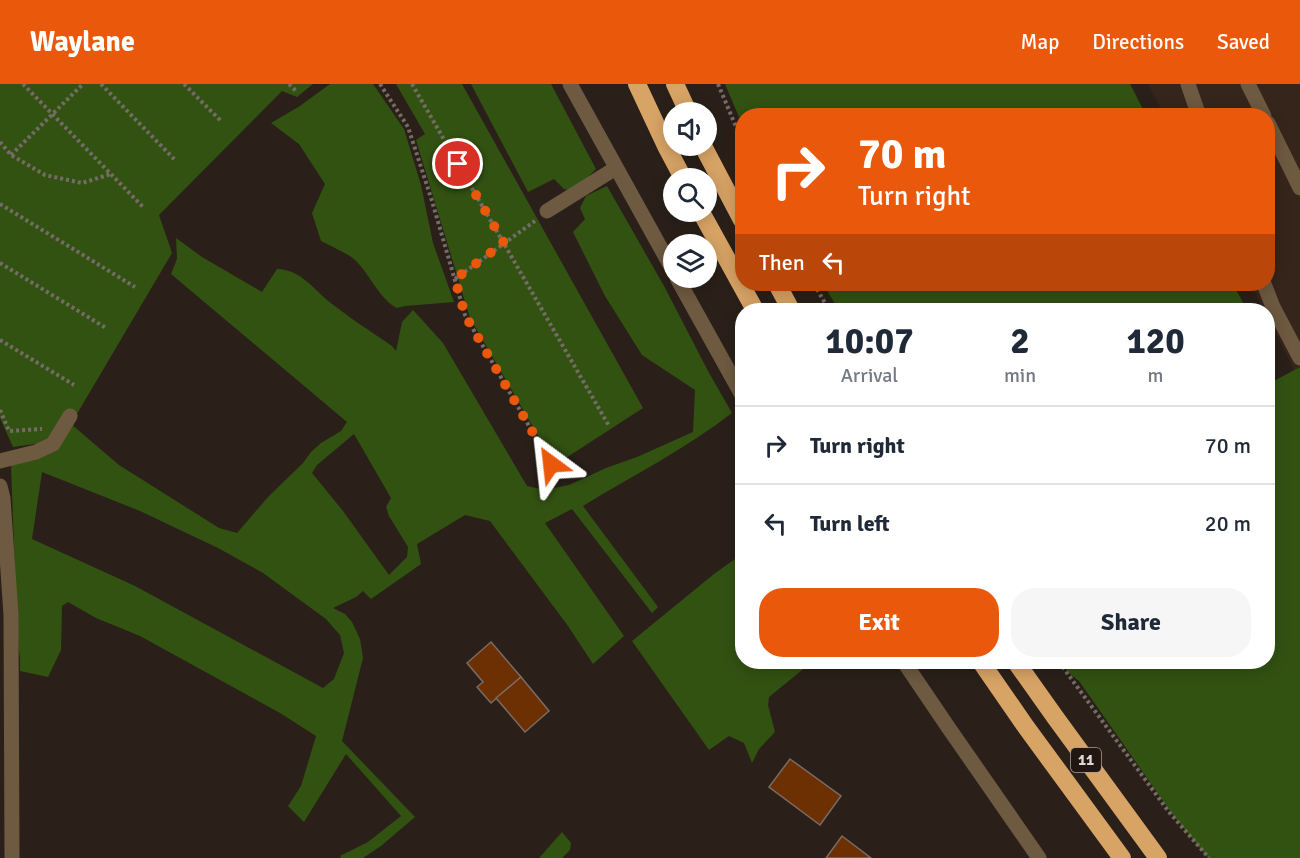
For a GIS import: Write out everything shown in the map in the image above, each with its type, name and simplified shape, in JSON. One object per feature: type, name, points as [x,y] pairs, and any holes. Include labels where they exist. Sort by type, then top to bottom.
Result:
[{"type":"highway","points":[[637,84],[678,168]]},
{"type":"highway","points":[[675,84],[683,102]]},
{"type":"highway","points":[[708,156],[735,207]]},
{"type":"highway","points":[[707,222],[735,274]]},
{"type":"highway","name":"11","points":[[986,669],[1122,858]]},
{"type":"highway","name":"11","points":[[1021,669],[1158,858]]},
{"type":"street","points":[[570,84],[663,252]]},
{"type":"street","points":[[1177,84],[1189,89],[1196,108]]},
{"type":"street","points":[[1248,84],[1260,108]]},
{"type":"street","points":[[1275,137],[1300,188]]},
{"type":"street","points":[[547,211],[616,168]]},
{"type":"street","points":[[682,288],[735,383]]},
{"type":"street","points":[[1275,311],[1300,358]]},
{"type":"street","points":[[0,461],[36,452],[53,444],[67,422]]},
{"type":"street","points":[[0,486],[3,498],[11,615],[12,858]]},
{"type":"street","points":[[909,669],[1039,858]]},
{"type":"path","points":[[23,84],[144,208]]},
{"type":"path","points":[[11,154],[83,84]]},
{"type":"path","points":[[101,84],[176,161]]},
{"type":"path","points":[[184,84],[222,122]]},
{"type":"path","points":[[289,84],[297,92]]},
{"type":"path","points":[[380,84],[408,127],[465,315],[551,464]]},
{"type":"path","points":[[412,84],[609,426]]},
{"type":"path","points":[[718,84],[735,124]]},
{"type":"path","points":[[0,142],[11,154],[45,175],[82,183],[111,174]]},
{"type":"path","points":[[0,204],[135,287]]},
{"type":"path","points":[[455,279],[547,211]]},
{"type":"path","points":[[0,263],[106,328]]},
{"type":"path","points":[[0,340],[74,385]]},
{"type":"path","points":[[0,410],[9,431],[67,422]]},
{"type":"path","points":[[1064,669],[1169,812],[1209,858]]},
{"type":"shaded area","points":[[1148,84],[1300,84],[1300,367],[1294,370],[1275,332],[1275,303],[1260,303],[1254,291],[1275,291],[1275,108],[1160,108]]},
{"type":"green space","points":[[0,84],[313,84],[297,97],[282,91],[159,215],[172,253],[71,424],[119,465],[219,528],[237,533],[311,452],[341,431],[347,422],[171,274],[177,259],[176,238],[202,257],[262,292],[277,269],[292,272],[396,351],[402,322],[413,310],[443,343],[527,486],[545,490],[569,485],[693,432],[695,390],[642,355],[605,296],[573,232],[585,219],[580,208],[586,196],[607,186],[732,413],[678,450],[583,506],[658,607],[652,613],[572,509],[545,523],[624,636],[593,664],[568,626],[490,521],[465,515],[417,544],[421,564],[371,599],[363,591],[333,608],[345,614],[352,622],[360,639],[363,658],[342,741],[415,817],[363,858],[341,858],[340,856],[368,842],[401,816],[346,754],[304,822],[288,806],[301,786],[316,736],[280,713],[140,636],[96,618],[68,602],[62,606],[61,650],[48,677],[20,671],[11,464],[48,442],[13,447],[0,418]],"holes":[[[354,434],[391,498],[386,507],[389,516],[408,547],[407,557],[389,575],[343,511],[312,473],[317,465]],[[42,472],[140,511],[218,548],[263,573],[326,619],[340,635],[344,653],[334,679],[323,688],[135,586],[32,539]]]},
{"type":"green space","points":[[330,84],[373,84],[404,129],[421,185],[433,243],[454,302],[397,308],[385,299],[355,260],[321,241],[312,213],[325,184],[299,144],[271,123],[300,106]]},
{"type":"green space","points":[[396,84],[462,84],[643,408],[555,465],[470,318],[416,140],[425,134]]},
{"type":"green space","points":[[471,84],[551,84],[596,169],[574,191],[564,189],[554,179],[528,192]]},
{"type":"green space","points":[[725,84],[1130,84],[1142,108],[735,108]]},
{"type":"green space","points":[[827,291],[1237,291],[1243,303],[835,303]]},
{"type":"green space","points":[[1300,367],[1300,858],[1208,858],[1173,815],[1079,681],[1066,669],[1275,669],[1275,380]]},
{"type":"green space","points":[[735,559],[735,669],[803,669],[769,697],[768,705],[775,732],[759,749],[752,763],[744,743],[729,736],[709,750],[632,641]]},
{"type":"green space","points":[[562,832],[571,843],[570,850],[562,858],[539,858]]},
{"type":"building","points":[[491,642],[521,677],[491,703],[477,687],[483,682],[467,663]]},
{"type":"building","points":[[521,677],[549,711],[525,732],[496,698]]},
{"type":"building","points":[[790,759],[841,796],[820,825],[769,787]]},
{"type":"building","points":[[842,836],[871,858],[826,858]]},
{"type":"route","points":[[458,164],[504,243],[455,279],[465,315],[551,464]]}]
